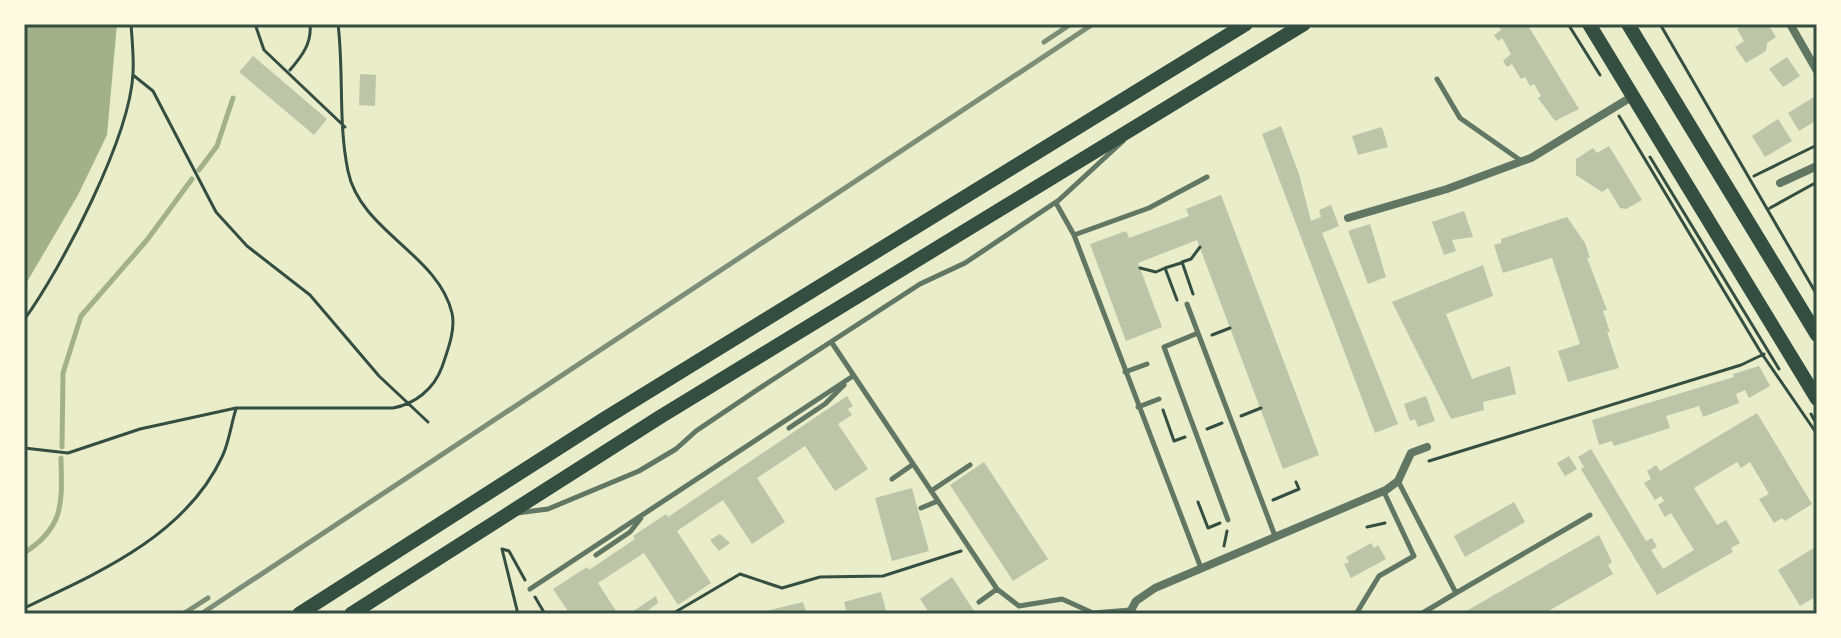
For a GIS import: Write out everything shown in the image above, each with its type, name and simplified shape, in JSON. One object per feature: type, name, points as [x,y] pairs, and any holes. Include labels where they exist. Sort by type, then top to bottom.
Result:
[{"type":"main road","points":[[299,614],[578,434],[1246,24]]},
{"type":"main road","points":[[351,614],[504,515],[1304,24]]},
{"type":"main road","points":[[1589,24],[1817,399]]},
{"type":"main road","points":[[1628,24],[1817,335]]},
{"type":"street","points":[[1790,24],[1817,71]]},
{"type":"street","points":[[1348,218],[1447,189],[1531,158],[1633,96]]},
{"type":"street","points":[[1780,183],[1817,166]]},
{"type":"street","points":[[1129,612],[1145,594],[1383,491],[1398,481],[1411,453],[1427,447]]},
{"type":"lane","points":[[1437,79],[1460,118],[1520,160]]},
{"type":"lane","points":[[504,515],[548,509],[639,471],[920,284],[965,263],[1056,203],[1146,119]]},
{"type":"lane","points":[[1074,235],[1149,208],[1207,177]]},
{"type":"lane","points":[[1056,203],[1074,235],[1201,569]]},
{"type":"lane","points":[[1187,304],[1276,537]]},
{"type":"lane","points":[[1200,336],[1164,347],[1228,520]]},
{"type":"lane","points":[[832,343],[997,589],[1019,606],[1062,599],[1093,613],[1129,612]]},
{"type":"lane","points":[[1125,372],[1147,364]]},
{"type":"lane","points":[[789,428],[825,404],[853,376]]},
{"type":"lane","points":[[530,589],[853,376]]},
{"type":"lane","points":[[1138,407],[1159,399]]},
{"type":"lane","points":[[892,479],[912,465]]},
{"type":"lane","points":[[931,491],[970,465]]},
{"type":"lane","points":[[1398,481],[1456,593]]},
{"type":"lane","points":[[1356,614],[1379,576],[1414,556],[1383,491]]},
{"type":"lane","points":[[921,508],[938,501]]},
{"type":"lane","points":[[596,555],[630,532],[645,513]]},
{"type":"lane","points":[[1421,614],[1590,515]]},
{"type":"lane","points":[[979,602],[997,589]]},
{"type":"path","points":[[24,320],[86,214],[125,115],[133,75],[131,24]]},
{"type":"path","points":[[255,24],[264,50],[345,127]]},
{"type":"path","points":[[289,71],[303,55],[311,35],[310,24]]},
{"type":"path","points":[[24,448],[68,453],[140,429],[236,408],[393,408],[410,405],[437,380],[449,346],[453,314],[439,285],[363,207],[348,173],[338,24]]},
{"type":"path","points":[[1568,24],[1607,85]]},
{"type":"path","points":[[1660,24],[1817,295]]},
{"type":"path","points":[[133,75],[153,91],[216,212],[247,246],[310,295],[379,376],[428,422]]},
{"type":"path","points":[[1620,112],[1764,353],[1817,434]]},
{"type":"path","points":[[1754,176],[1817,145]]},
{"type":"path","points":[[1770,208],[1817,182]]},
{"type":"path","points":[[1140,268],[1156,272],[1191,259],[1200,247]]},
{"type":"path","points":[[1165,268],[1179,307],[1196,301],[1182,262]]},
{"type":"path","points":[[1200,336],[1230,328]]},
{"type":"path","points":[[1764,353],[1790,383]]},
{"type":"path","points":[[1429,461],[1764,353]]},
{"type":"path","points":[[1797,391],[1817,425]]},
{"type":"path","points":[[1159,399],[1174,441],[1261,408]]},
{"type":"path","points":[[24,608],[114,566],[191,503],[222,457],[236,408]]},
{"type":"path","points":[[1263,506],[1299,489],[1296,482]]},
{"type":"path","points":[[1198,502],[1208,528]]},
{"type":"path","points":[[1224,546],[1228,520]]},
{"type":"path","points":[[1367,527],[1396,520]]},
{"type":"path","points":[[672,614],[740,574],[782,588],[820,577],[883,576],[932,563],[970,547]]},
{"type":"path","points":[[518,614],[502,549],[509,551],[545,614]]},
{"type":"shaded area","points":[[24,24],[117,24],[107,135],[78,195],[24,287]]},
{"type":"building","points":[[1497,24],[1527,24],[1579,109],[1555,121],[1538,98],[1541,96],[1534,84],[1530,86],[1525,77],[1521,79],[1512,64],[1507,67],[1503,61],[1511,54],[1502,38],[1498,41],[1494,35],[1501,30]]},
{"type":"building","points":[[1746,24],[1768,24],[1776,37],[1767,43],[1766,51],[1746,63],[1735,47],[1744,41],[1737,29]]},
{"type":"building","points":[[253,56],[327,119],[314,135],[239,72]]},
{"type":"building","points":[[1787,57],[1800,76],[1783,87],[1769,69]]},
{"type":"building","points":[[360,74],[376,75],[375,106],[359,105]]},
{"type":"building","points":[[1814,97],[1817,120],[1799,131],[1788,113]]},
{"type":"building","points":[[1778,119],[1792,141],[1765,157],[1752,136]]},
{"type":"building","points":[[1281,126],[1299,174],[1311,221],[1321,217],[1319,210],[1331,205],[1339,226],[1322,233],[1398,424],[1375,433],[1262,134]]},
{"type":"building","points":[[1382,127],[1388,147],[1358,155],[1352,136]]},
{"type":"building","points":[[1609,146],[1642,200],[1626,209],[1620,208],[1608,188],[1602,192],[1576,175],[1576,159],[1593,148],[1597,153]]},
{"type":"building","points":[[1221,195],[1319,455],[1283,469],[1197,240],[1138,263],[1162,327],[1126,341],[1090,244],[1126,231],[1129,238],[1189,216],[1186,209]]},
{"type":"building","points":[[1464,211],[1473,237],[1452,240],[1456,251],[1444,255],[1432,222]]},
{"type":"building","points":[[1567,217],[1585,243],[1590,258],[1587,258],[1607,310],[1603,311],[1610,332],[1607,332],[1619,368],[1568,382],[1558,351],[1580,344],[1552,258],[1503,273],[1494,245],[1501,243],[1501,239]]},
{"type":"building","points":[[1370,224],[1386,277],[1368,284],[1348,231]]},
{"type":"building","points":[[1483,265],[1493,296],[1446,314],[1472,379],[1510,366],[1516,394],[1483,402],[1484,410],[1451,419],[1392,302]]},
{"type":"building","points":[[1759,366],[1770,386],[1749,398],[1745,390],[1736,394],[1739,403],[1703,417],[1699,406],[1666,416],[1670,428],[1614,446],[1612,441],[1599,445],[1592,420],[1734,377],[1733,374]]},
{"type":"building","points":[[847,396],[853,406],[848,409],[852,415],[838,424],[868,469],[835,491],[805,446],[757,478],[785,522],[752,544],[723,500],[677,531],[711,583],[678,605],[644,553],[598,583],[618,614],[570,614],[553,589],[587,567],[589,570],[635,539],[633,536],[666,514],[668,517]]},
{"type":"building","points":[[1426,396],[1435,421],[1418,427],[1415,419],[1410,421],[1404,404]]},
{"type":"building","points":[[1757,413],[1812,504],[1785,521],[1782,518],[1774,523],[1759,499],[1769,494],[1750,462],[1741,468],[1737,462],[1694,488],[1717,525],[1726,520],[1740,543],[1731,548],[1733,552],[1657,595],[1581,469],[1584,467],[1578,457],[1591,449],[1646,541],[1652,538],[1657,547],[1651,550],[1663,569],[1694,550],[1671,513],[1665,517],[1658,505],[1664,501],[1661,496],[1655,500],[1644,483],[1651,479],[1647,471],[1656,465],[1660,471]]},
{"type":"building","points":[[1569,456],[1577,469],[1565,476],[1557,463]]},
{"type":"building","points":[[984,462],[1048,559],[1013,581],[950,485]]},
{"type":"building","points":[[912,488],[929,551],[892,561],[875,498]]},
{"type":"building","points":[[1514,502],[1525,522],[1465,557],[1454,536]]},
{"type":"building","points":[[720,534],[730,543],[719,551],[710,540]]},
{"type":"building","points":[[1599,535],[1612,562],[1608,565],[1613,574],[1545,613],[1461,614]]},
{"type":"building","points":[[1371,543],[1374,548],[1378,545],[1386,559],[1351,578],[1344,564],[1349,562],[1346,557]]},
{"type":"building","points":[[1817,546],[1817,596],[1800,606],[1778,570]]},
{"type":"building","points":[[952,577],[976,614],[930,614],[920,599]]},
{"type":"building","points":[[881,592],[887,614],[847,614],[844,602]]},
{"type":"building","points":[[656,596],[658,603],[647,611],[629,614]]},
{"type":"building","points":[[803,602],[807,614],[767,614],[766,611]]},
{"type":"waterway","points":[[199,170],[217,146],[233,98]]},
{"type":"waterway","points":[[62,447],[63,373],[81,316],[147,240],[192,179]]},
{"type":"waterway","points":[[24,553],[54,523],[61,501],[61,458]]},
{"type":"railway","points":[[1044,42],[1071,24]]},
{"type":"railway","points":[[201,614],[1093,24]]},
{"type":"railway","points":[[183,614],[208,598]]}]
